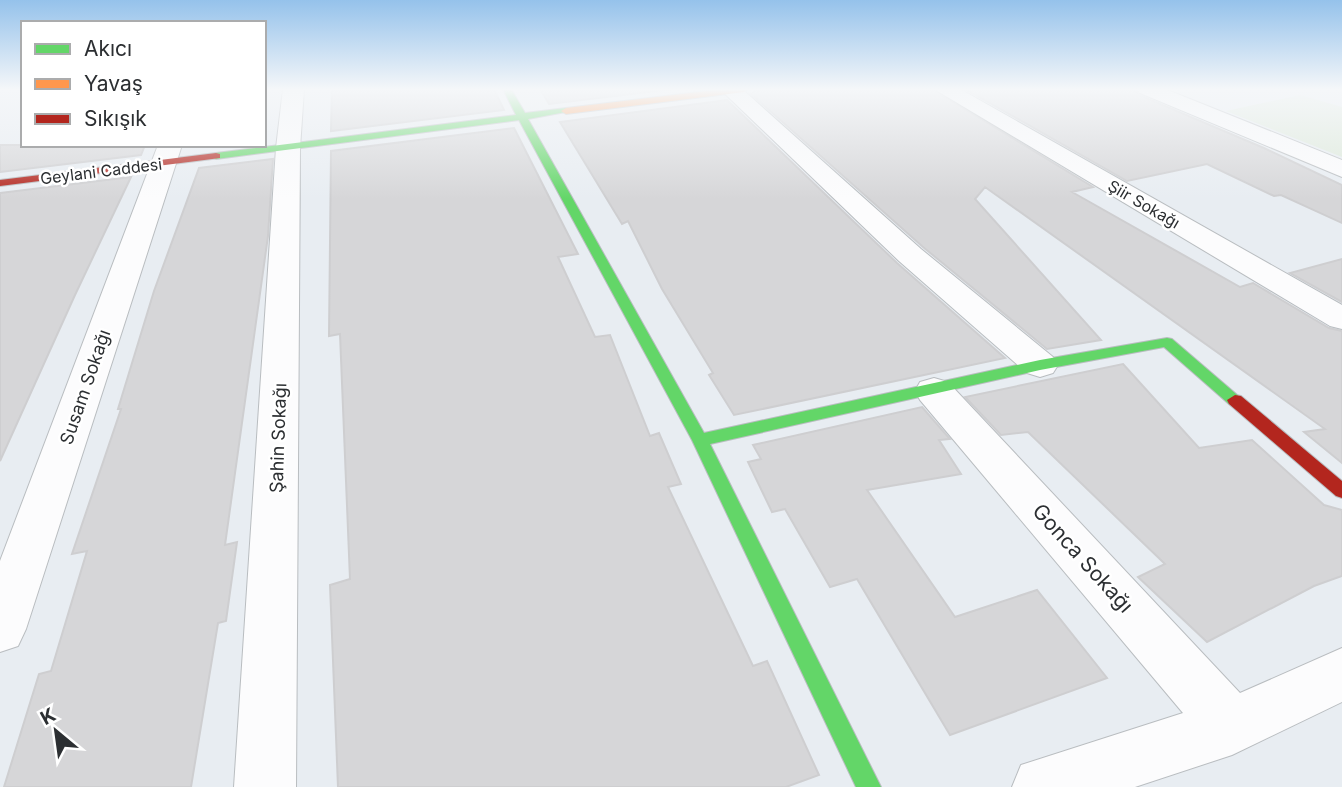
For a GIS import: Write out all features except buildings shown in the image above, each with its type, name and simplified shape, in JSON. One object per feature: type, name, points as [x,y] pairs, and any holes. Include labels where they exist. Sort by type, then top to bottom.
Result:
[{"type":"street","name":"Şahin Sokağı","points":[[265,787],[290,126]]},
{"type":"street","name":"Geylani Caddesi","points":[[0,183],[167,154],[288,148],[462,126]]},
{"type":"street","points":[[527,126],[700,440],[869,787]]},
{"type":"street","points":[[774,126],[910,255],[1040,365]]},
{"type":"street","name":"Şiir Sokağı","points":[[1008,126],[1342,319]]},
{"type":"street","points":[[1237,126],[1342,169]]},
{"type":"street","name":"Susam Sokağı","points":[[0,629],[167,154]]},
{"type":"street","points":[[700,440],[934,391],[1040,365],[1167,342],[1342,491]]},
{"type":"street","name":"Gonca Sokağı","points":[[934,391],[1232,726]]},
{"type":"street","points":[[1043,787],[1232,726],[1342,674]]},
{"type":"green space","points":[[1263,126],[1342,126],[1342,157]]},
{"type":"traffic: fast","points":[[216,156],[451,126]]},
{"type":"traffic: fast","points":[[527,126],[700,440],[869,787]]},
{"type":"traffic: fast","points":[[700,440],[1040,365],[1167,342],[1235,400]]},
{"type":"traffic: jam","points":[[0,183],[216,156]]},
{"type":"traffic: jam","points":[[1235,400],[1342,491]]}]
